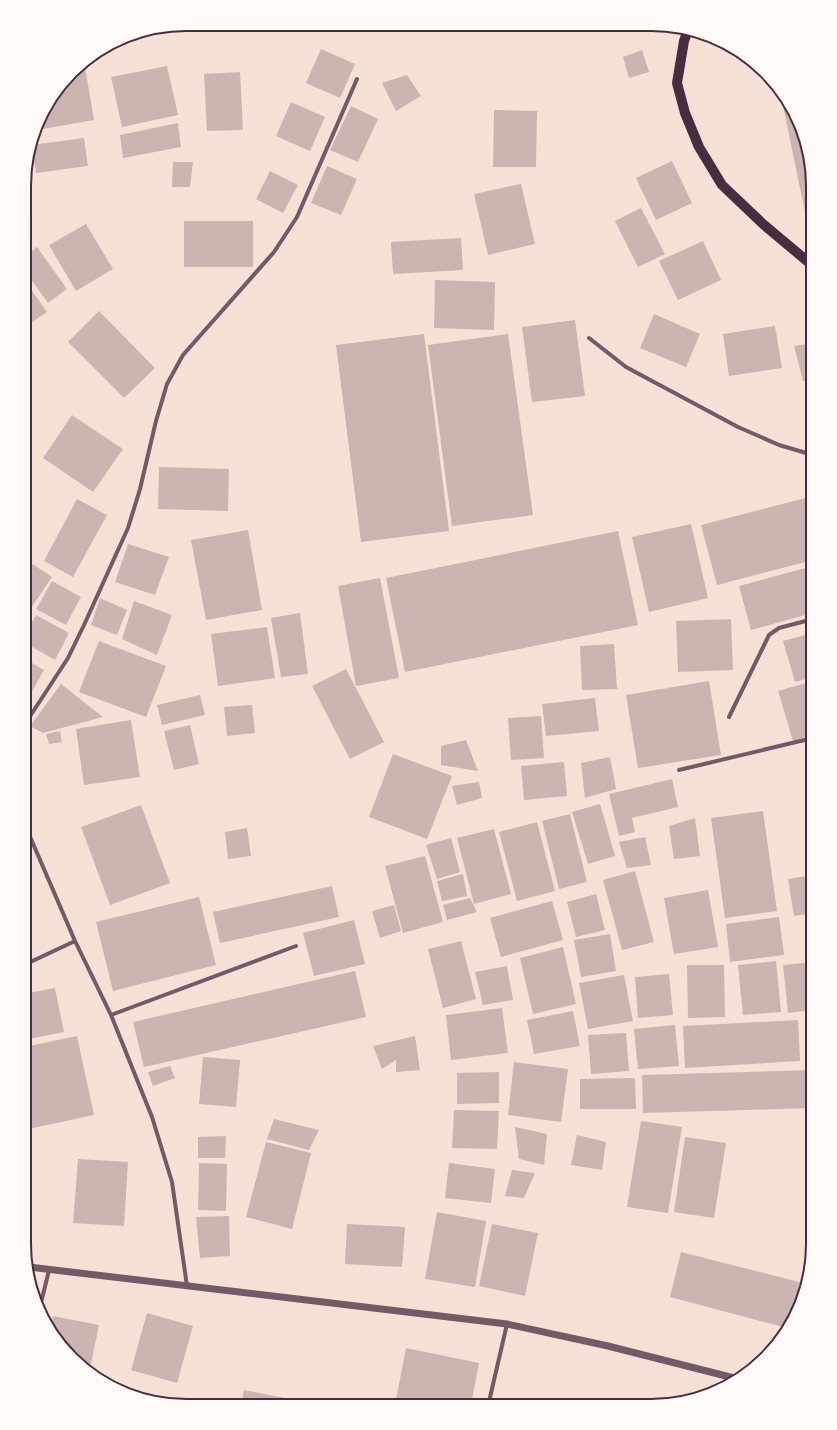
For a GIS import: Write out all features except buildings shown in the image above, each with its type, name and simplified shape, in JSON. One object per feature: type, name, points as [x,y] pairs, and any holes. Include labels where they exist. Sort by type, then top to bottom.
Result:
[{"type":"main road","points":[[686,35],[677,83],[685,113],[699,147],[722,185],[763,224],[806,260]]},
{"type":"street","points":[[31,715],[68,658],[128,528],[140,489],[156,421],[167,384],[183,355],[274,252],[297,217],[357,79]]},
{"type":"street","points":[[589,338],[626,367],[738,427],[780,445],[806,453]]},
{"type":"street","points":[[729,717],[769,635],[780,628],[806,621]]},
{"type":"street","points":[[679,770],[806,740]]},
{"type":"street","points":[[31,841],[111,1015],[152,1117],[172,1182],[187,1286]]},
{"type":"street","points":[[31,962],[76,941]]},
{"type":"street","points":[[111,1015],[296,946]]},
{"type":"street","points":[[33,1268],[507,1324],[608,1346],[729,1378]]},
{"type":"street","points":[[42,1301],[49,1270]]},
{"type":"street","points":[[490,1399],[507,1324]]}]
